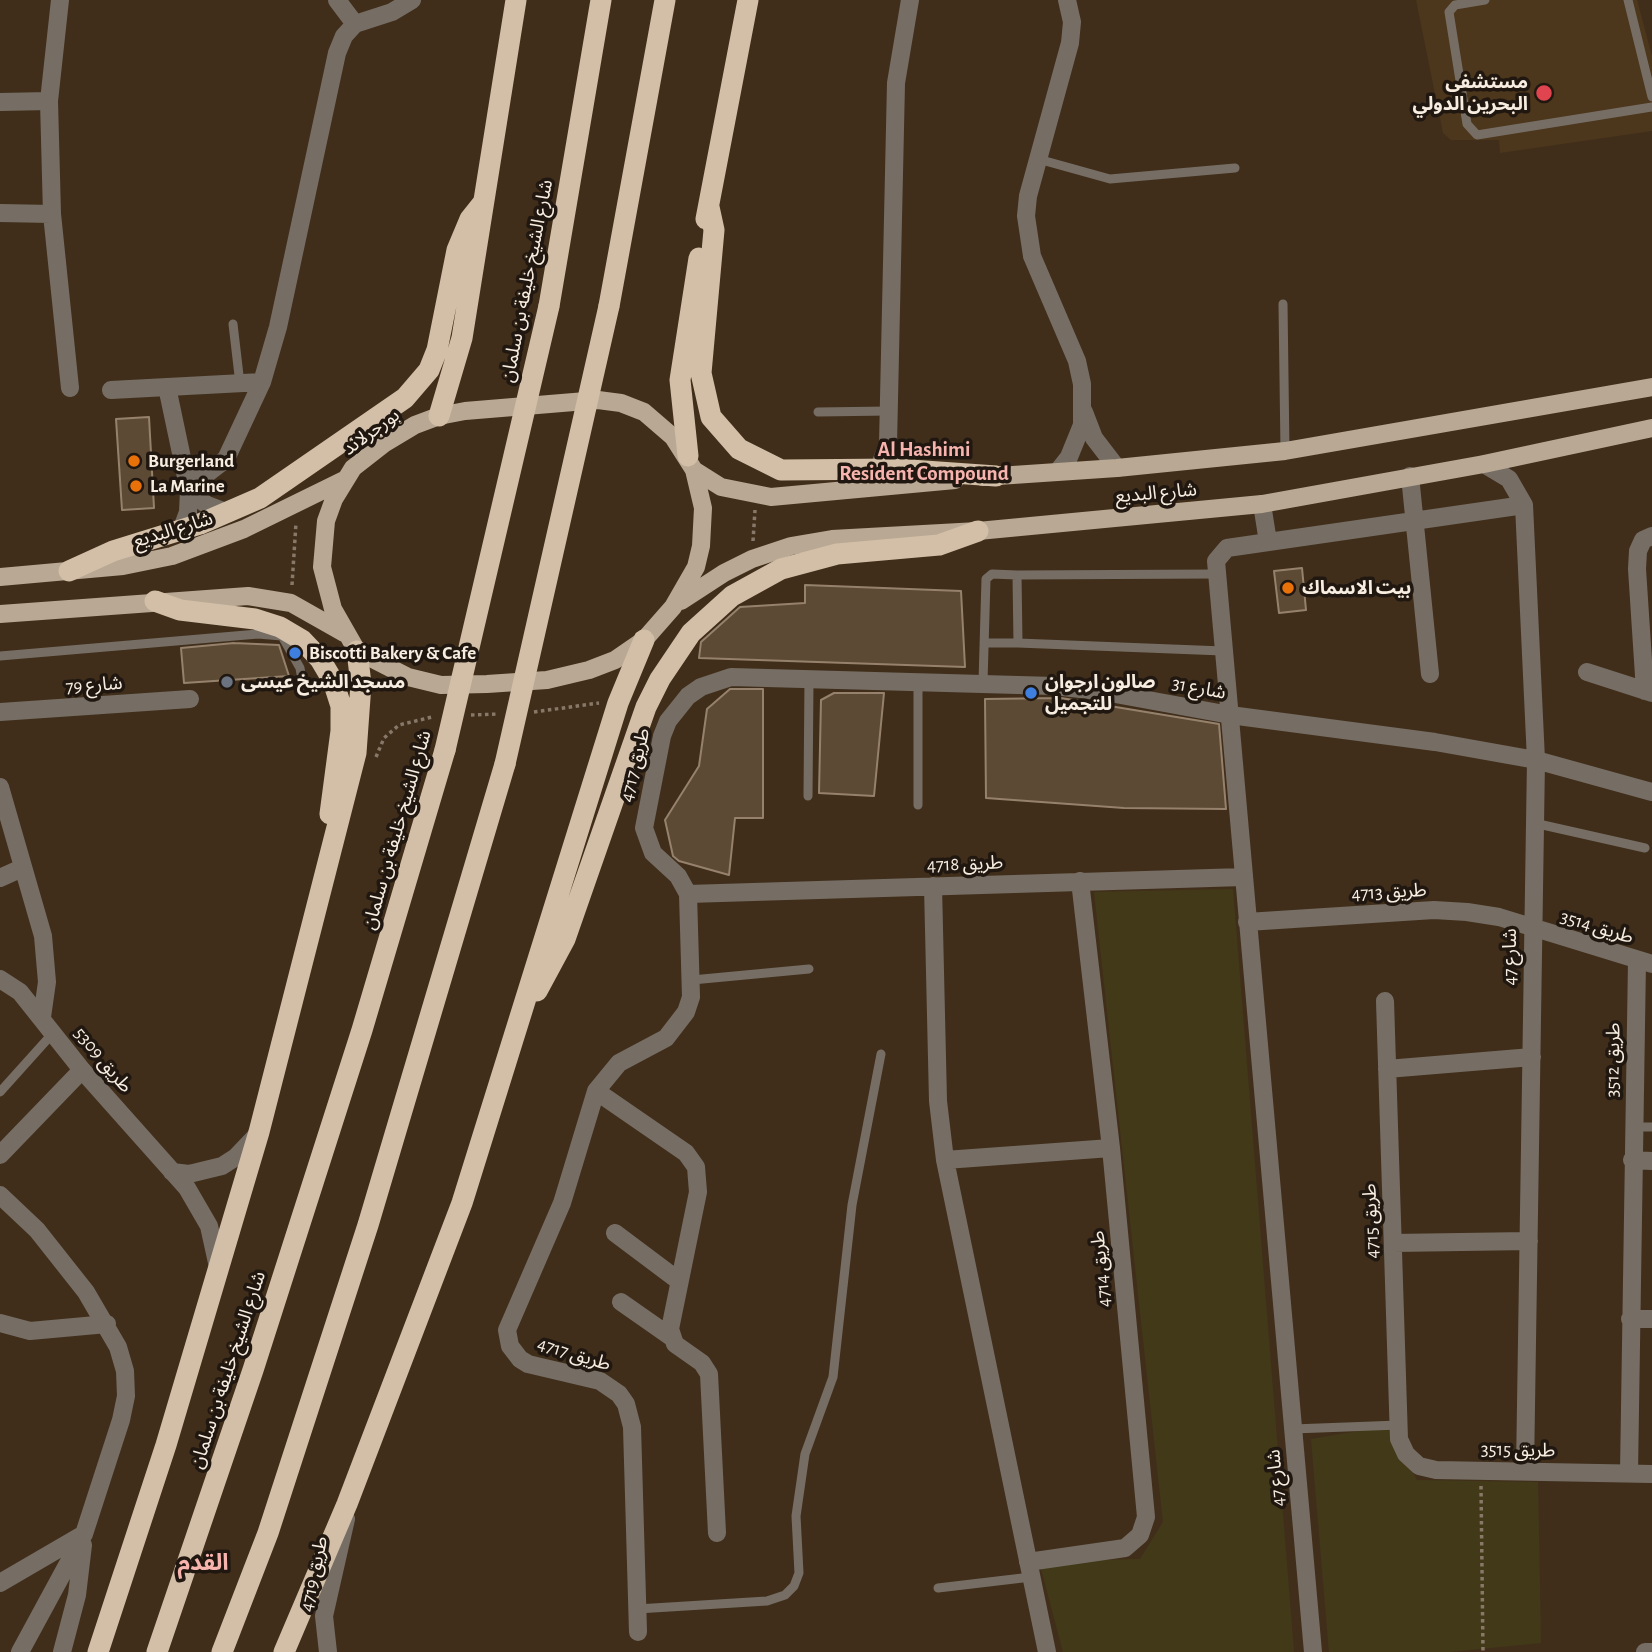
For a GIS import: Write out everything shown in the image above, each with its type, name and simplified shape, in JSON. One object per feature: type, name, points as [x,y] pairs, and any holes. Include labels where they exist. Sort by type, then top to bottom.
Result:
[{"type":"highway","points":[[439,416],[463,338],[516,0]]},
{"type":"highway","name":"شارع الشيخ خليفة بن سلمان","points":[[157,1652],[253,1370],[362,1030],[445,750],[549,306],[601,0]]},
{"type":"highway","points":[[222,1652],[268,1533],[368,1225],[505,764],[610,306],[665,0]]},
{"type":"highway","points":[[691,463],[680,404],[681,356],[748,0]]},
{"type":"highway","points":[[69,571],[113,551],[181,531],[260,498],[390,411],[429,370],[437,350],[457,250],[470,219],[482,204]]},
{"type":"highway","points":[[709,207],[714,230],[701,373],[711,417],[740,449],[781,470],[887,469],[996,476]]},
{"type":"highway","points":[[525,1006],[541,986],[565,939],[646,707],[660,679],[691,633],[732,596],[781,569],[837,554],[939,545],[978,531]]},
{"type":"highway","points":[[155,601],[180,610],[255,618],[280,627],[302,640],[320,659],[333,681],[341,706],[341,731],[331,805],[331,853]]},
{"type":"highway","points":[[284,1652],[347,1504],[462,1203],[618,703],[644,640]]},
{"type":"highway","points":[[98,1652],[166,1445],[259,1132],[359,733],[361,684],[357,651]]},
{"type":"main road","name":"شارع البديع","points":[[691,463],[721,486],[771,498],[1284,451],[1652,387]]},
{"type":"main road","name":"بورجرلاند","points":[[598,400],[621,403],[644,412],[659,424],[691,463],[703,508],[701,547],[688,584],[673,607],[644,640],[615,660],[589,670],[547,680],[487,684],[441,685],[408,677],[357,651],[345,634],[326,590],[322,544],[330,510],[353,468],[385,443],[415,425],[439,416],[465,411],[598,400]]},
{"type":"main road","name":"شارع البديع","points":[[673,607],[724,573],[752,559],[791,546],[832,538],[978,531],[1262,504],[1484,464],[1652,428]]},
{"type":"main road","name":"شارع البديع","points":[[0,577],[123,566],[172,556],[235,532],[346,479]]},
{"type":"main road","points":[[0,614],[248,596],[280,599],[291,603],[345,634]]},
{"type":"street","points":[[60,0],[49,101],[52,214],[70,388]]},
{"type":"street","points":[[337,0],[355,24]]},
{"type":"street","points":[[188,486],[226,459],[262,382],[278,327],[337,53],[344,36],[355,24],[392,12],[412,0]]},
{"type":"street","points":[[887,469],[896,83],[910,0]]},
{"type":"street","points":[[1067,0],[1072,22],[1070,43],[1028,196],[1027,236],[1032,256],[1077,361],[1083,409],[1094,438],[1117,468]]},
{"type":"street","points":[[0,102],[49,101]]},
{"type":"street","points":[[0,213],[52,214]]},
{"type":"street","points":[[111,390],[262,382]]},
{"type":"street","points":[[167,387],[188,486],[188,512],[181,531]]},
{"type":"street","points":[[1058,471],[1077,441],[1083,409]]},
{"type":"street","points":[[1216,574],[1218,555],[1227,548],[1524,505],[1509,479],[1484,464]]},
{"type":"street","points":[[1410,476],[1430,674]]},
{"type":"street","points":[[188,486],[206,505],[228,513]]},
{"type":"street","points":[[1262,504],[1268,542]]},
{"type":"street","name":"شارع 47","points":[[1524,505],[1536,760],[1531,928],[1532,1057],[1525,1470]]},
{"type":"street","points":[[1587,672],[1648,692],[1637,569],[1643,540],[1652,536]]},
{"type":"street","name":"شارع 47","points":[[1216,574],[1313,1652]]},
{"type":"street","name":"شارع 31","points":[[731,677],[983,682],[1098,691],[1230,715],[1434,742],[1536,760],[1652,792]]},
{"type":"street","name":"طريق 4717","points":[[638,1632],[632,1427],[626,1404],[619,1394],[600,1381],[528,1364],[514,1353],[507,1330],[562,1203],[596,1091],[619,1062],[666,1038],[677,1026],[688,1004],[692,980],[688,894],[678,876],[653,853],[647,841],[645,815],[668,721],[688,696],[701,687],[731,677]]},
{"type":"street","name":"شارع 79","points":[[0,712],[190,699]]},
{"type":"street","points":[[0,787],[22,868],[38,914],[47,959],[42,1017]]},
{"type":"street","points":[[0,878],[22,868]]},
{"type":"street","name":"طريق 4718","points":[[688,894],[1243,877]]},
{"type":"street","name":"طريق 4714","points":[[1030,1570],[1125,1548],[1140,1535],[1146,1517],[1111,1148],[1080,881]]},
{"type":"street","points":[[933,886],[938,1101],[945,1160],[1047,1652]]},
{"type":"street","name":"طريق 4713","points":[[1247,922],[1434,911],[1499,917],[1531,928]]},
{"type":"street","name":"طريق 3514","points":[[1531,928],[1644,962]]},
{"type":"street","name":"طريق 3512","points":[[1629,1473],[1632,1160],[1644,962]]},
{"type":"street","name":"طريق 5309","points":[[0,979],[20,992],[82,1070],[187,1188],[204,1216],[215,1247],[218,1268]]},
{"type":"street","name":"طريق 4715","points":[[1385,1001],[1399,1432]]},
{"type":"street","points":[[1387,1069],[1532,1057]]},
{"type":"street","points":[[0,1155],[82,1070]]},
{"type":"street","points":[[596,1091],[686,1153],[696,1167],[698,1192],[670,1321],[671,1337]]},
{"type":"street","points":[[172,1172],[189,1174],[222,1166],[249,1146],[259,1132]]},
{"type":"street","points":[[945,1160],[1111,1148]]},
{"type":"street","points":[[1632,1160],[1652,1161]]},
{"type":"street","points":[[0,1195],[63,1260],[107,1324],[125,1371],[126,1396],[85,1534],[76,1595],[62,1652]]},
{"type":"street","points":[[615,1233],[679,1281]]},
{"type":"street","points":[[1393,1243],[1529,1241]]},
{"type":"street","points":[[621,1303],[671,1337],[681,1350],[702,1363],[709,1374],[717,1533]]},
{"type":"street","points":[[1630,1319],[1652,1319]]},
{"type":"street","points":[[0,1323],[30,1331],[107,1324]]},
{"type":"street","name":"طريق 3515","points":[[1399,1432],[1406,1454],[1419,1466],[1436,1470],[1652,1475]]},
{"type":"street","name":"طريق 4719","points":[[328,1652],[324,1616],[344,1535],[347,1504]]},
{"type":"street","points":[[0,1583],[85,1534]]},
{"type":"street","points":[[20,1652],[85,1534]]},
{"type":"street","points":[[1645,1652],[1652,1652]]},
{"type":"lane","points":[[1485,0],[1455,5],[1449,12],[1467,124],[1476,135],[1652,107]]},
{"type":"lane","points":[[1628,0],[1652,97]]},
{"type":"lane","points":[[1038,159],[1110,179],[1235,168]]},
{"type":"lane","points":[[1283,304],[1284,451]]},
{"type":"lane","points":[[233,324],[240,384]]},
{"type":"lane","points":[[818,412],[889,411]]},
{"type":"lane","points":[[983,682],[986,579],[992,574],[1216,574]]},
{"type":"lane","points":[[1017,575],[1018,643]]},
{"type":"lane","points":[[0,656],[258,634],[282,636],[300,668],[303,686]]},
{"type":"lane","points":[[984,643],[1223,651]]},
{"type":"lane","points":[[808,796],[809,679]]},
{"type":"lane","points":[[918,681],[918,805]]},
{"type":"lane","points":[[1534,823],[1645,848]]},
{"type":"lane","points":[[692,980],[809,969]]},
{"type":"lane","points":[[0,1092],[53,1033]]},
{"type":"lane","points":[[638,1609],[767,1601],[785,1595],[794,1587],[799,1573],[796,1516],[805,1454],[833,1377],[852,1205],[881,1054]]},
{"type":"lane","points":[[1633,1127],[1652,1127]]},
{"type":"lane","points":[[1293,1429],[1399,1432]]},
{"type":"lane","points":[[938,1588],[1030,1570]]},
{"type":"path","points":[[752,559],[756,496]]},
{"type":"path","points":[[291,603],[297,503]]},
{"type":"path","points":[[1480,1470],[1483,1652]]},
{"type":"shaded area","name":"مستشفى البحرين الدولي","points":[[1416,0],[1637,0],[1652,56],[1652,131],[1500,153],[1499,140],[1451,140],[1443,133]]},
{"type":"sand","points":[[1233,889],[1294,1652],[1063,1652],[1039,1561],[1140,1559],[1163,1522],[1094,892]]},
{"type":"sand","points":[[1388,1426],[1417,1480],[1538,1482],[1541,1643],[1449,1652],[1329,1652],[1311,1439]]},
{"type":"building","points":[[149,417],[154,508],[122,510],[116,419]]},
{"type":"building","points":[[1302,568],[1306,610],[1279,613],[1274,571]]},
{"type":"building","points":[[805,585],[961,591],[965,667],[699,658],[701,642],[740,607],[805,603]]},
{"type":"building","points":[[234,643],[279,645],[289,676],[184,683],[181,648]]},
{"type":"building","points":[[730,689],[763,689],[763,818],[735,818],[729,875],[679,861],[673,856],[665,820],[699,766],[707,709]]},
{"type":"building","points":[[834,693],[884,693],[874,796],[819,793],[821,700]]},
{"type":"building","points":[[1061,698],[1219,724],[1226,809],[1124,808],[986,798],[985,699]]},
{"type":"place","name":"مستشفى البحرين الدولي","points":[[1544,93]]},
{"type":"place","name":"Burgerland","points":[[134,461]]},
{"type":"place","name":"La Marine","points":[[136,486]]},
{"type":"place","name":"بيت الاسماك","points":[[1288,588]]},
{"type":"place","name":"Biscotti Bakery & Cafe","points":[[295,653]]},
{"type":"place","name":"مسجد الشيخ عيسى","points":[[227,682]]},
{"type":"place","name":"صالون ارجوان للتجميل","points":[[1031,693]]},
{"type":"district","name":"Al Hashimi Resident Compound","points":[[924,462]]},
{"type":"district","name":"القدم","points":[[203,1563]]}]
